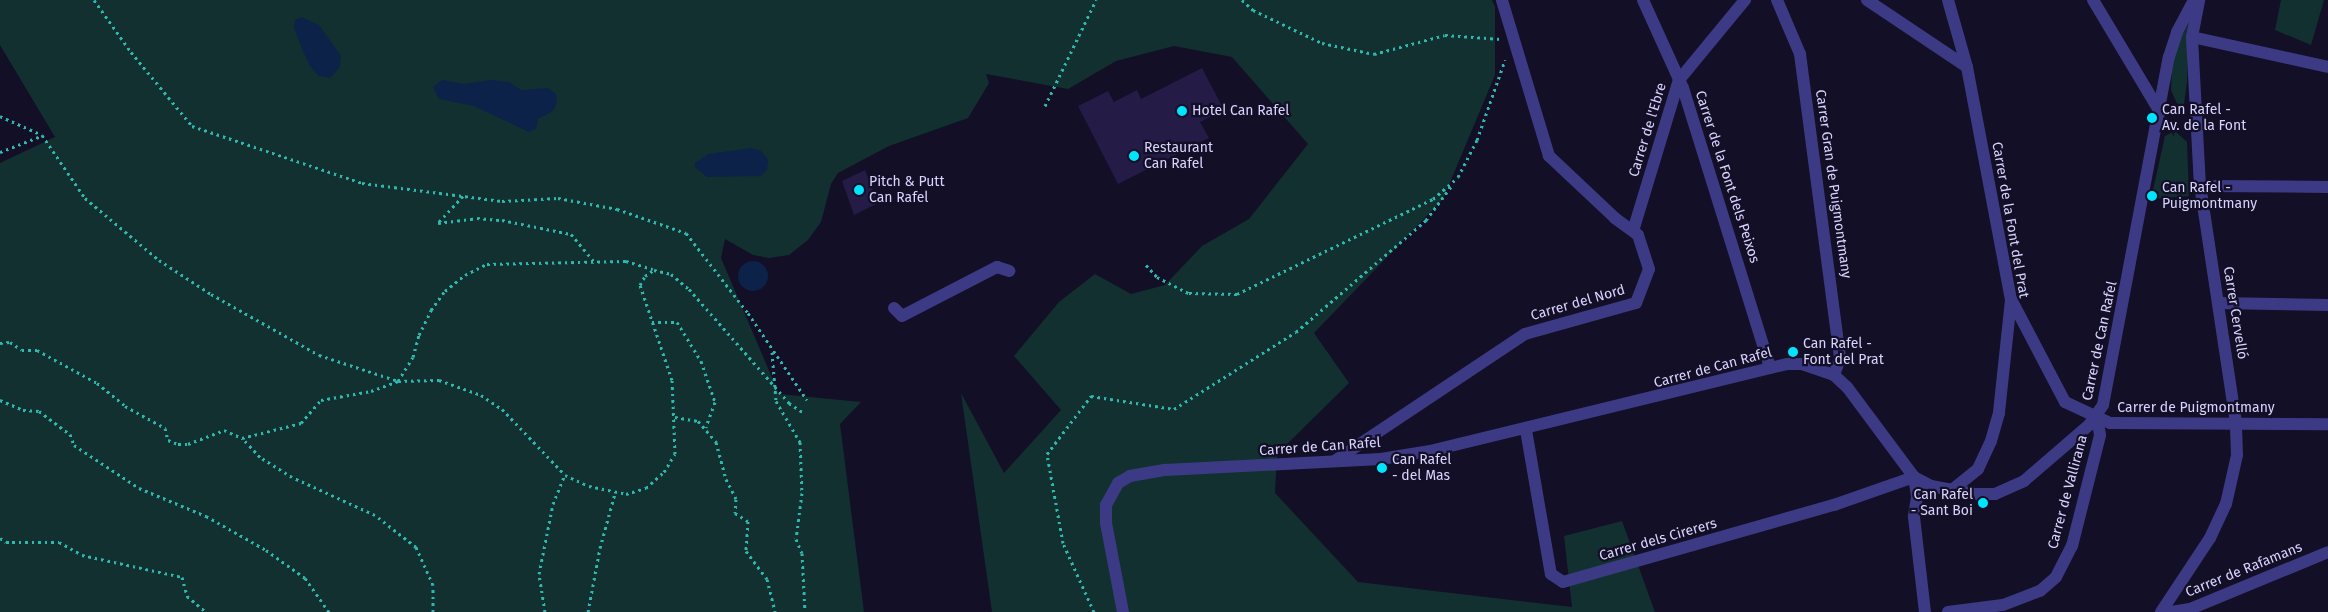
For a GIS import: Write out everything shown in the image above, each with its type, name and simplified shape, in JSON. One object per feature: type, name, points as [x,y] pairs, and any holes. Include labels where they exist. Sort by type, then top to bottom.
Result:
[{"type":"street","name":"Carrer del Nord","points":[[1334,462],[1525,334],[1636,303],[1649,269],[1638,235],[1549,156],[1502,0]]},
{"type":"street","name":"Carrer de la Font dels Peixos","points":[[1643,0],[1679,80],[1770,368]]},
{"type":"street","name":"Carrer de l'Ebre","points":[[1633,231],[1679,80],[1745,0]]},
{"type":"street","name":"Carrer Gran de Puigmontmany","points":[[1777,0],[1800,54],[1840,359],[1834,375]]},
{"type":"street","points":[[1867,0],[1968,67]]},
{"type":"street","name":"Carrer de la Font del Prat","points":[[1948,0],[1968,67],[2011,300],[1998,413],[1991,441],[1978,469],[1951,491]]},
{"type":"street","points":[[2093,0],[2160,112]]},
{"type":"street","name":"Carrer de Can Rafel","points":[[1123,612],[1106,523],[1106,506],[1118,483],[1130,476],[1165,470],[1334,462],[1430,451],[1526,430],[1770,368],[1802,364],[1834,375],[1847,387],[1914,477],[1931,486],[1951,491],[1995,494],[2010,489],[2024,481],[2097,417],[2108,384],[2177,32],[2194,0]]},
{"type":"street","name":"Carrer Cervelló","points":[[2161,612],[2210,538],[2226,504],[2237,455],[2236,423],[2200,186],[2192,37],[2199,0]]},
{"type":"street","points":[[2192,37],[2328,67]]},
{"type":"street","points":[[2200,186],[2328,187]]},
{"type":"street","points":[[894,308],[902,316],[997,267],[1009,271]]},
{"type":"street","name":"Carrer de Puigmontmany","points":[[2011,300],[2065,402],[2110,423],[2328,424]]},
{"type":"street","points":[[2219,302],[2328,305]]},
{"type":"street","name":"Carrer de Vallirana","points":[[1948,612],[2002,605],[2040,591],[2056,577],[2072,546],[2100,434],[2097,417]]},
{"type":"street","name":"Carrer dels Cirerers","points":[[1526,430],[1551,574],[1563,582],[1834,505],[1914,477]]},
{"type":"street","points":[[1914,477],[1917,497],[1914,517],[1925,612]]},
{"type":"street","name":"Carrer de Rafamans","points":[[2171,612],[2190,609],[2328,552]]},
{"type":"path","points":[[94,0],[131,52],[192,126],[362,183],[502,201],[558,198],[617,209],[686,233],[772,349],[806,400]]},
{"type":"path","points":[[1045,106],[1096,0]]},
{"type":"path","points":[[1094,612],[1062,543],[1047,454],[1091,396],[1174,409],[1296,332],[1426,220],[1458,177],[1477,140],[1513,40],[1445,35],[1374,54],[1322,43],[1253,10],[1242,0]]},
{"type":"path","points":[[0,116],[42,135],[85,198],[159,260],[211,294],[319,355],[398,381]]},
{"type":"path","points":[[0,152],[42,135]]},
{"type":"path","points":[[1146,265],[1157,277],[1189,293],[1237,294],[1411,211],[1433,199],[1458,177]]},
{"type":"path","points":[[463,196],[438,223],[477,218],[502,220],[571,234],[596,263]]},
{"type":"path","points":[[398,381],[413,357],[419,335],[431,310],[445,291],[465,275],[487,264],[626,261],[671,274],[689,289],[775,387],[804,413]]},
{"type":"path","points":[[242,438],[301,424],[321,400],[371,391],[398,381],[440,380],[481,395],[502,409],[565,475],[615,493],[626,494],[646,488],[664,472],[675,454],[672,380],[640,286],[645,276],[654,270]]},
{"type":"path","points":[[652,322],[677,322],[701,361],[715,402],[706,427]]},
{"type":"path","points":[[0,343],[10,342],[22,350],[37,350],[97,383],[125,406],[165,428],[168,440],[178,444],[188,444],[224,430],[242,438],[260,457],[292,477],[375,515],[416,548],[433,585],[433,612]]},
{"type":"path","points":[[772,349],[776,401],[800,442],[802,494],[796,539],[802,553],[805,612]]},
{"type":"path","points":[[0,400],[23,410],[39,411],[70,434],[74,446],[139,488],[206,516],[282,561],[305,578],[329,612]]},
{"type":"path","points":[[675,417],[698,421],[706,427],[716,442],[726,479],[736,499],[735,513],[748,521],[746,551],[766,579],[775,612]]},
{"type":"path","points":[[545,612],[539,574],[553,504],[565,475]]},
{"type":"path","points":[[588,612],[600,548],[615,493]]},
{"type":"path","points":[[0,538],[6,542],[59,542],[82,555],[182,577],[187,596],[206,612]]},
{"type":"green space","points":[[0,0],[1492,0],[1495,7],[1495,75],[1443,199],[1314,333],[1349,383],[1277,454],[1275,493],[1358,582],[1572,607],[1564,536],[1622,521],[1655,612],[992,612],[961,393],[1004,473],[1061,410],[1014,356],[1059,302],[1095,274],[1131,294],[1165,285],[1202,246],[1249,219],[1308,144],[1232,57],[1174,46],[1116,61],[1068,89],[986,74],[989,83],[968,118],[889,146],[838,173],[831,184],[821,222],[808,240],[789,255],[769,258],[753,255],[725,239],[721,258],[779,394],[861,402],[840,424],[864,612],[0,612],[0,163],[55,137],[0,45]]},
{"type":"green space","points":[[2281,0],[2324,0],[2311,45],[2275,30]]},
{"type":"green space","points":[[2188,25],[2187,82],[2184,104],[2179,108],[2171,90],[2172,68],[2180,38]]},
{"type":"green space","points":[[2175,131],[2187,142],[2189,196],[2151,199],[2165,136]]},
{"type":"water","points":[[302,17],[319,25],[341,56],[340,67],[330,78],[319,76],[310,66],[303,51],[294,28],[295,20]]},
{"type":"water","points":[[442,80],[464,84],[491,80],[509,82],[521,90],[548,88],[556,94],[557,102],[553,111],[538,119],[536,129],[529,132],[474,106],[439,99],[433,87]]},
{"type":"water","points":[[751,148],[761,151],[768,160],[767,170],[761,176],[707,177],[695,167],[695,163],[708,154]]},
{"type":"water","points":[[753,261],[763,266],[768,276],[763,286],[753,291],[743,286],[738,276],[743,266]]},
{"type":"building","points":[[1202,68],[1224,110],[1200,122],[1209,138],[1118,184],[1078,106],[1108,91],[1114,102],[1137,90],[1141,99]]},
{"type":"building","name":"Pitch & Putt Can Rafel","points":[[865,170],[878,203],[854,215],[842,181]]},
{"type":"place","name":"Hotel Can Rafel","points":[[1182,111]]},
{"type":"place","name":"Can Rafel - Av. de la Font","points":[[2152,118]]},
{"type":"place","name":"Restaurant Can Rafel","points":[[1134,156]]},
{"type":"place","name":"Pitch & Putt Can Rafel","points":[[859,190]]},
{"type":"place","name":"Can Rafel - Puigmontmany","points":[[2152,196]]},
{"type":"place","name":"Can Rafel - Font del Prat","points":[[1793,352]]},
{"type":"place","name":"Can Rafel - del Mas","points":[[1382,468]]},
{"type":"place","name":"Can Rafel - Sant Boi","points":[[1983,503]]}]
